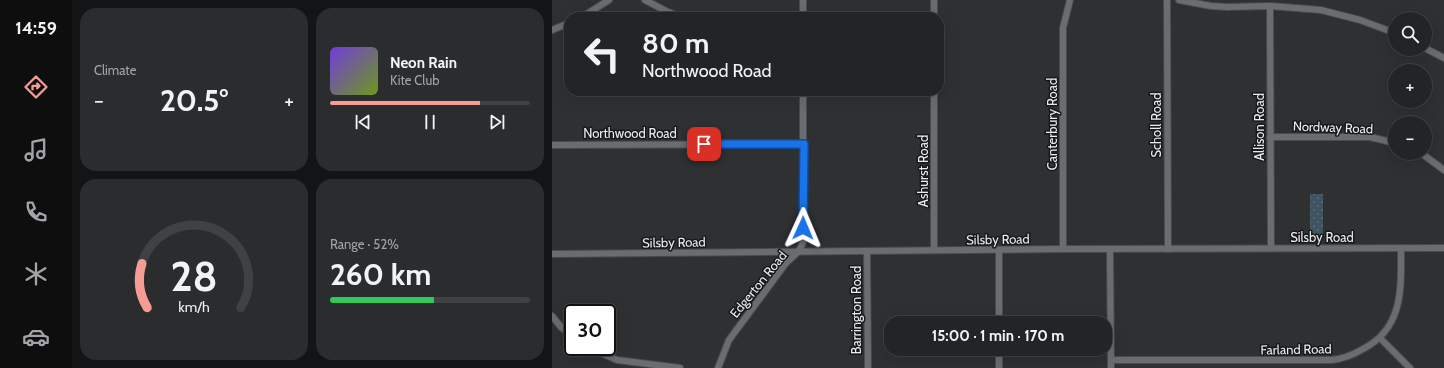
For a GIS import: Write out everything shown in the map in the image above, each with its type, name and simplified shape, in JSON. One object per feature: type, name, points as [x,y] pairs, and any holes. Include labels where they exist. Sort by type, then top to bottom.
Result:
[{"type":"street","points":[[590,12],[609,0]]},
{"type":"street","points":[[645,0],[668,12]]},
{"type":"street","points":[[803,0],[803,12]]},
{"type":"street","points":[[934,0],[934,12]]},
{"type":"street","name":"Canterbury Road","points":[[1063,249],[1063,28],[1070,0]]},
{"type":"street","name":"Scholl Road","points":[[1167,0],[1168,249]]},
{"type":"street","points":[[1179,0],[1222,7],[1270,6],[1321,10],[1360,20],[1388,31]]},
{"type":"street","name":"Allison Road","points":[[1270,6],[1270,248]]},
{"type":"street","points":[[552,30],[564,25]]},
{"type":"street","points":[[1432,52],[1444,58]]},
{"type":"street","name":"Edgerton Road","points":[[718,368],[729,340],[786,263],[799,251],[803,242],[803,96]]},
{"type":"street","name":"Ashurst Road","points":[[934,96],[934,250]]},
{"type":"street","name":"Nordway Road","points":[[1270,136],[1370,137],[1388,141]]},
{"type":"street","name":"Northwood Road","points":[[552,144],[804,144]]},
{"type":"street","points":[[1430,160],[1444,170]]},
{"type":"street","name":"Farland Road","points":[[1111,360],[1335,360],[1358,352],[1372,345],[1380,338],[1392,320],[1400,298],[1401,248]]},
{"type":"street","name":"Silsby Road","points":[[552,254],[1063,249],[1444,248]]},
{"type":"street","points":[[1110,249],[1111,368]]},
{"type":"street","points":[[999,250],[999,316]]},
{"type":"street","name":"Barrington Road","points":[[867,251],[868,368]]},
{"type":"street","points":[[552,316],[564,329]]},
{"type":"street","points":[[1380,338],[1410,368]]},
{"type":"street","points":[[608,356],[617,360],[680,368]]},
{"type":"street","points":[[999,356],[999,368]]},
{"type":"shaded area","points":[[1310,194],[1323,194],[1323,238],[1310,239]]},
{"type":"route","points":[[704,144],[804,144],[803,228]]}]
